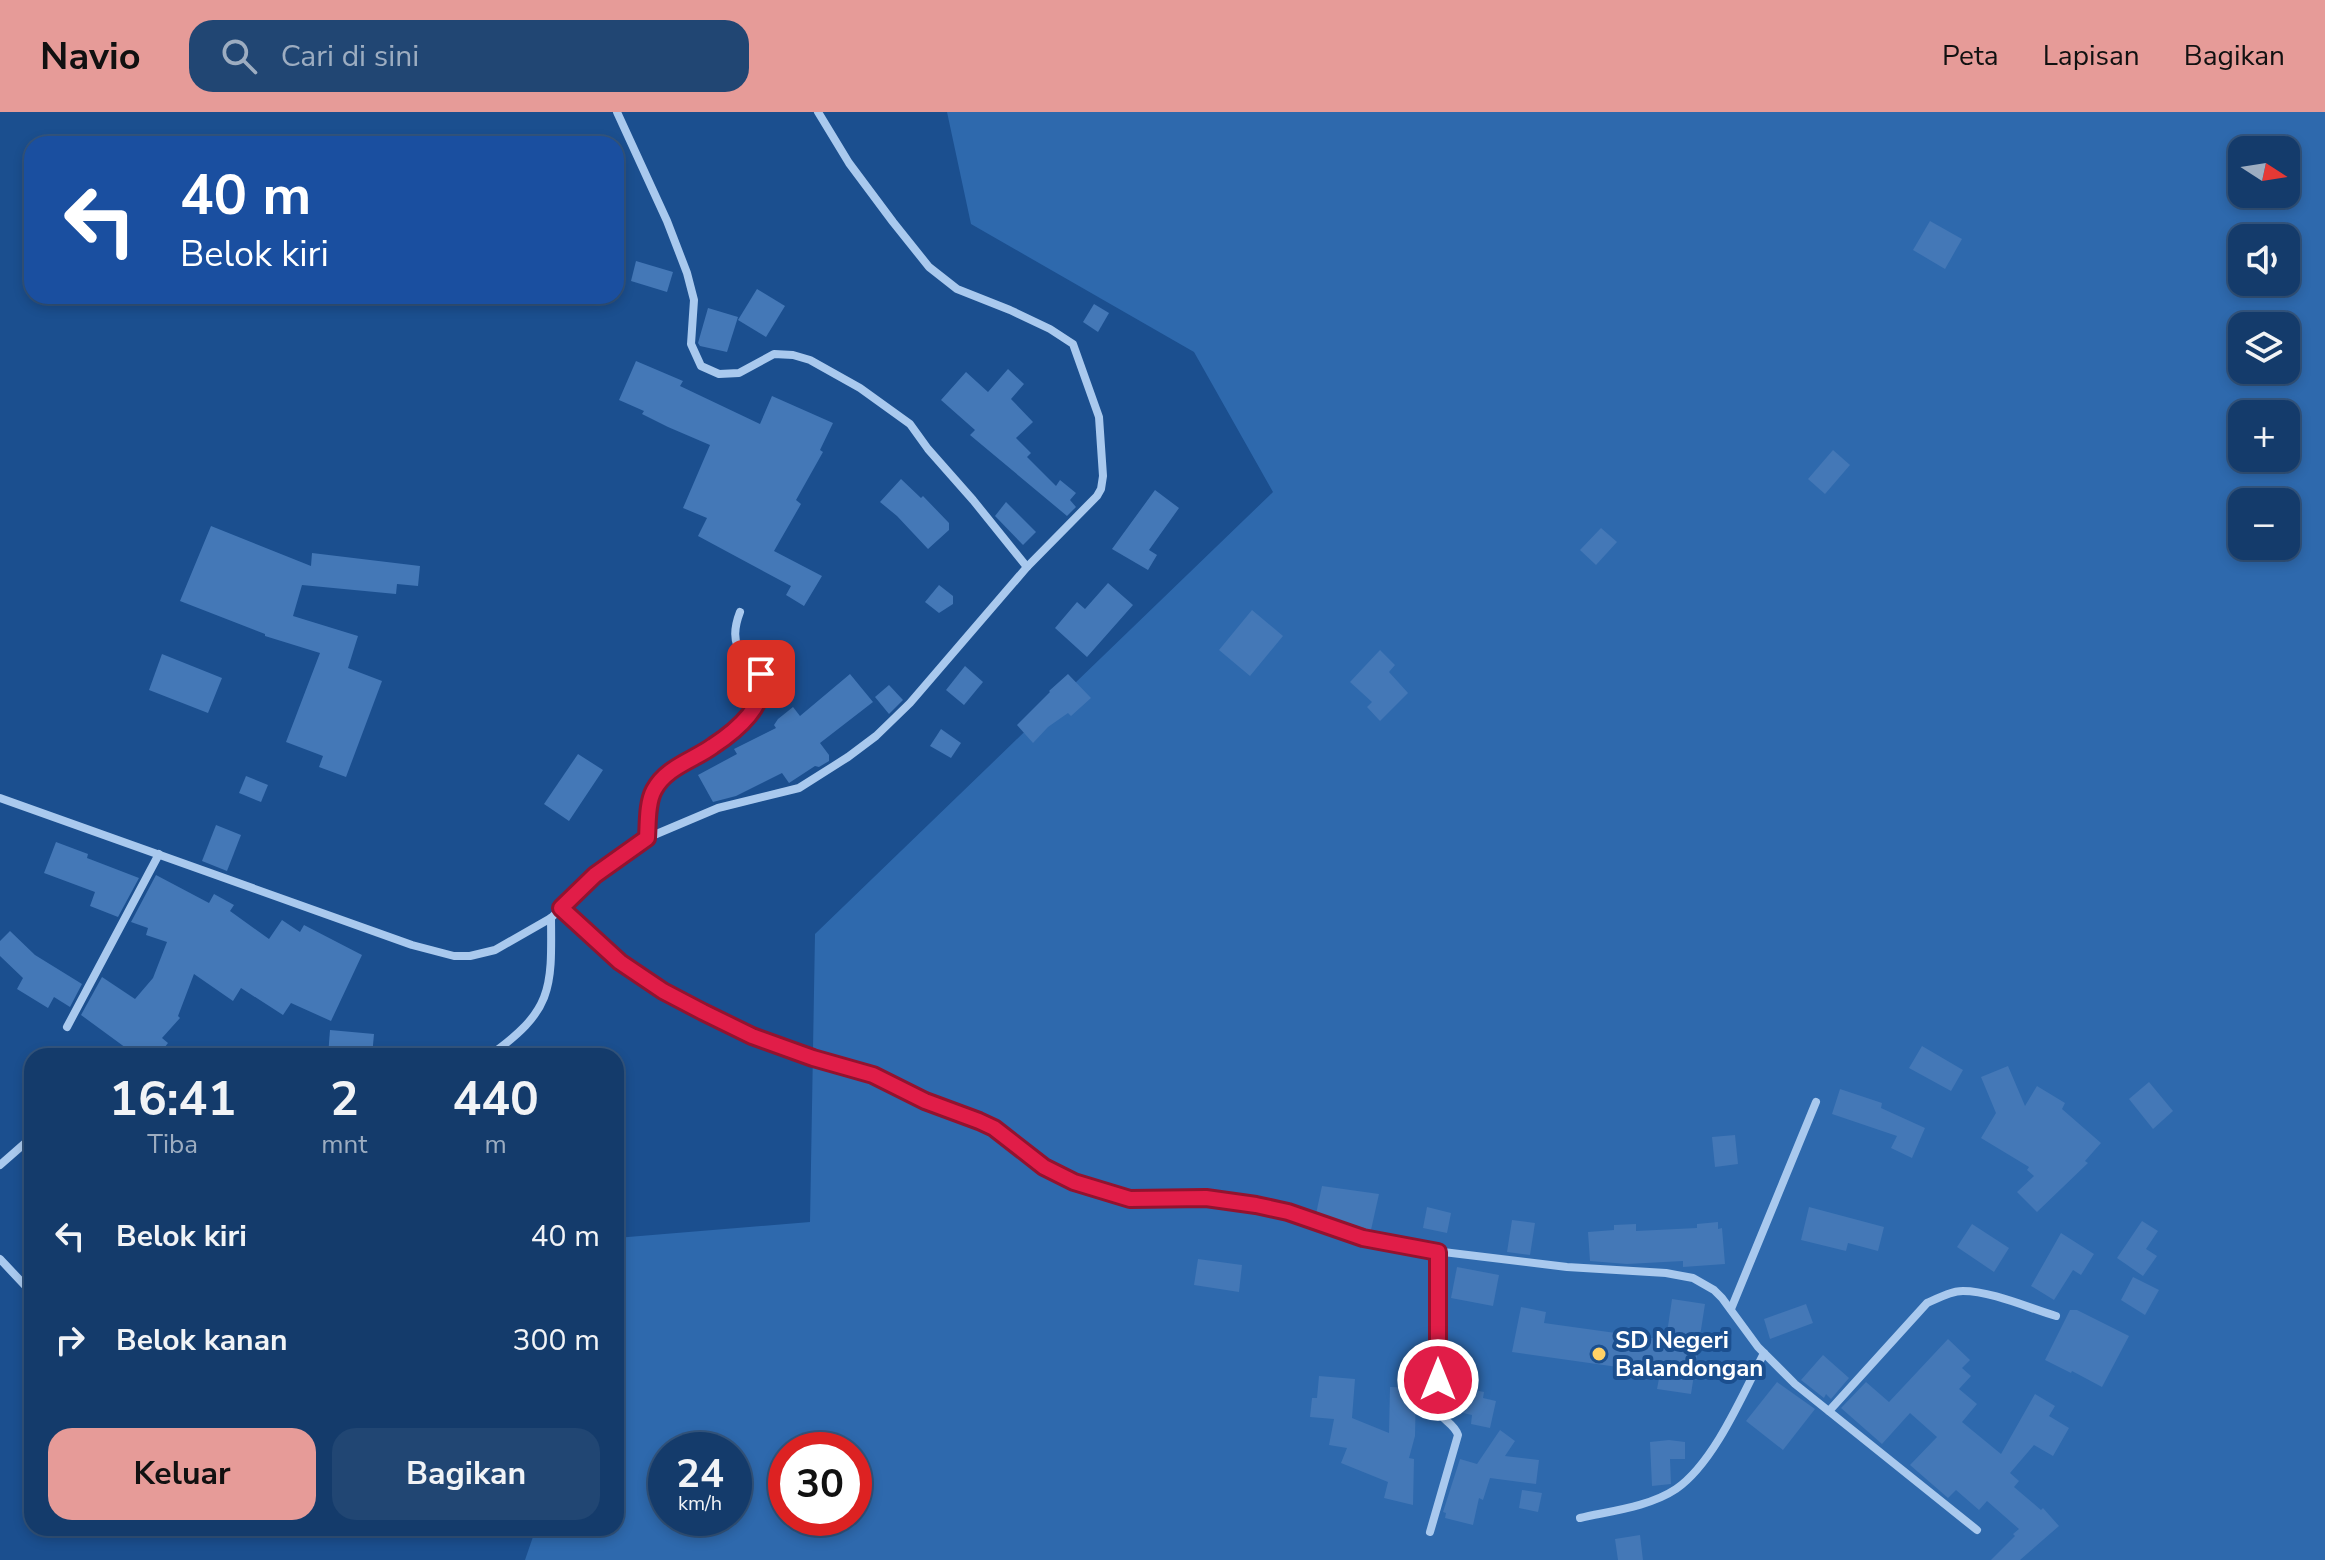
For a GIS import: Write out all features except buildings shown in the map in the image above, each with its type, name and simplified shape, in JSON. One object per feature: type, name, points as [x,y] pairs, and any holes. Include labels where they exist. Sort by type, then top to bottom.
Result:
[{"type":"street","points":[[617,112],[687,273],[694,300],[691,344],[701,366],[719,374],[739,373],[774,354],[793,355],[810,360],[860,388],[910,424],[1027,567]]},
{"type":"street","points":[[0,798],[434,952],[470,956],[495,950],[551,918],[595,875],[647,838],[718,808],[799,788],[876,736],[910,703],[1027,567],[1097,496],[1103,481],[1099,417],[1073,344],[1010,310],[957,289],[929,267],[849,163],[818,112]]},
{"type":"street","points":[[647,838],[654,790],[665,775],[713,747],[738,726],[755,708],[762,692],[761,674],[736,647],[733,628],[740,612]]},
{"type":"street","points":[[67,1027],[159,854]]},
{"type":"street","points":[[561,908],[620,962],[663,991],[752,1036],[873,1075],[925,1101],[979,1121],[994,1128],[1044,1167],[1074,1182],[1130,1199],[1206,1198],[1256,1205],[1288,1212],[1363,1238],[1438,1252],[1567,1267],[1682,1275],[1714,1290],[1764,1353],[1795,1384],[1977,1530]]},
{"type":"street","points":[[500,1048],[530,1022],[543,1002],[551,980],[551,918]]},
{"type":"street","points":[[1731,1309],[1816,1102]]},
{"type":"street","points":[[0,1165],[24,1144]]},
{"type":"street","points":[[1430,1532],[1458,1435],[1455,1428],[1441,1416],[1437,1406],[1438,1252]]},
{"type":"street","points":[[0,1259],[24,1284]]},
{"type":"street","points":[[1829,1411],[1927,1303],[1960,1291],[1976,1292],[2056,1316]]},
{"type":"street","points":[[1580,1518],[1654,1499],[1675,1490],[1695,1473],[1732,1417],[1764,1353]]},
{"type":"shaded area","points":[[947,112],[2325,112],[2325,1560],[525,1560],[533,1536],[624,1536],[624,1237],[810,1222],[815,934],[1273,492],[1194,352],[971,224]]},
{"type":"place","name":"SD Negeri Balandongan","points":[[1599,1354]]},
{"type":"route","points":[[761,674],[764,683],[755,708],[713,747],[665,775],[654,790],[647,838],[595,875],[561,908],[620,962],[663,991],[752,1036],[889,1081],[925,1101],[994,1128],[1060,1177],[1140,1201],[1206,1198],[1256,1205],[1288,1212],[1363,1238],[1438,1252],[1438,1380]]}]
